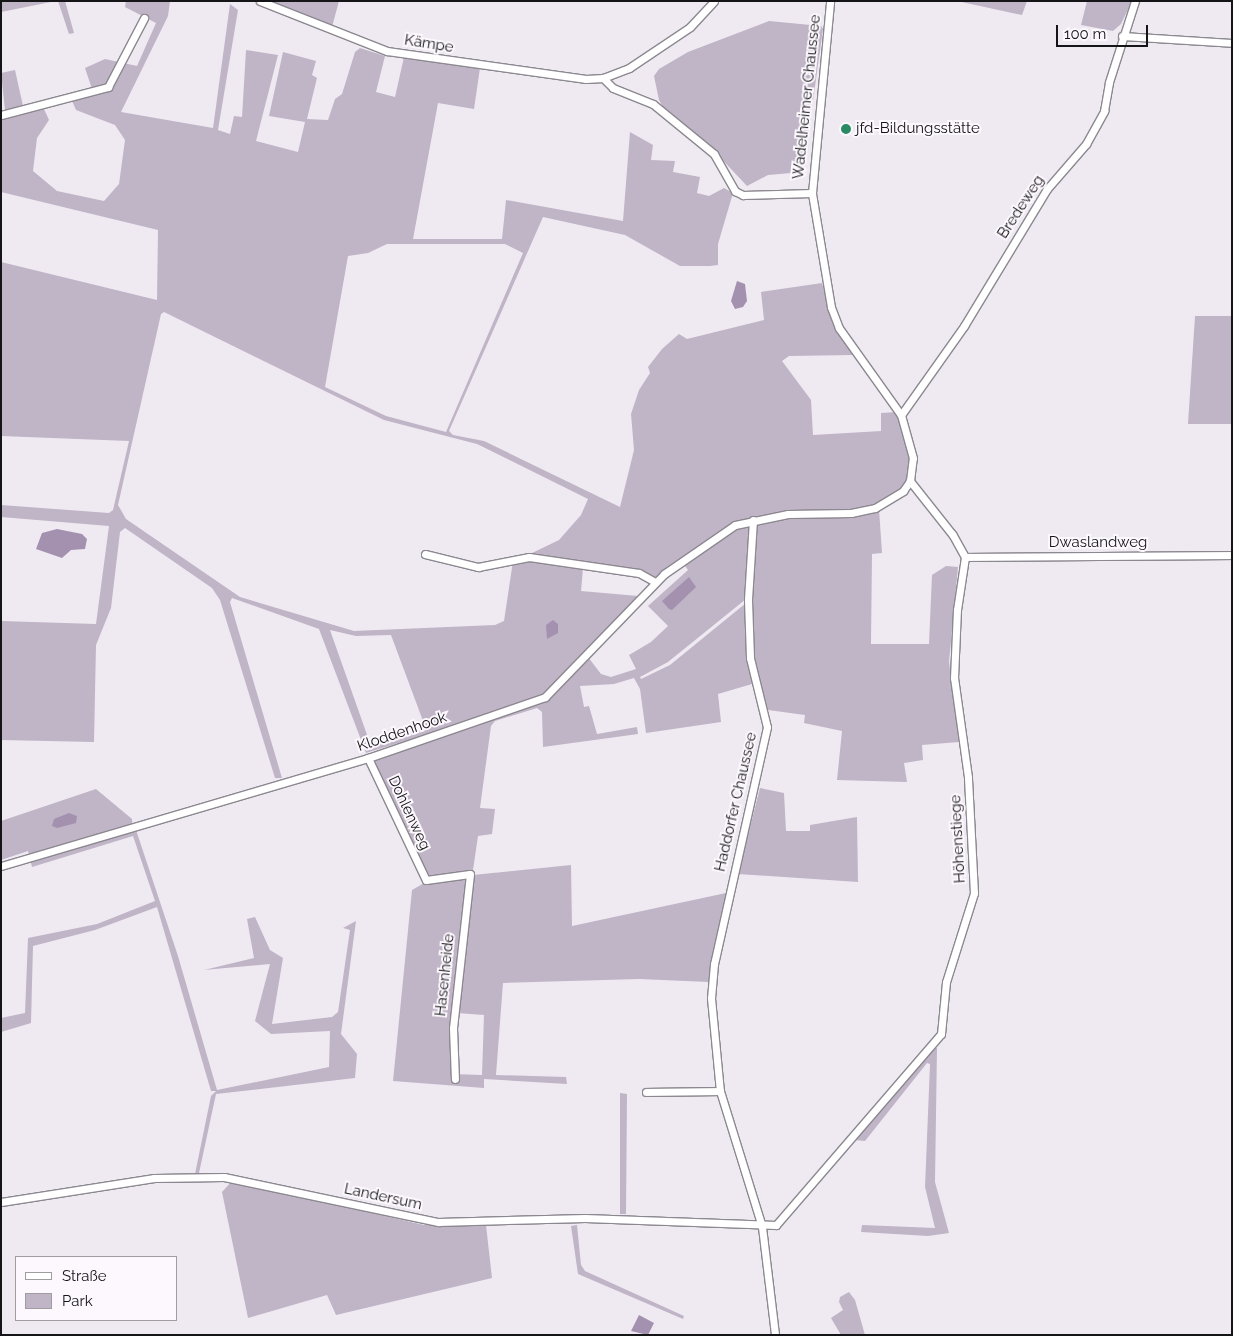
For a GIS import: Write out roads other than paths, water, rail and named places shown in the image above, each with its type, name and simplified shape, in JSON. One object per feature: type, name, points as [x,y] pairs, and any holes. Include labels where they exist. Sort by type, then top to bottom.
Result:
[{"type":"street","name":"Kämpe","points":[[260,1],[387,51],[560,77],[603,78],[630,68],[661,48],[706,13],[714,1]]},
{"type":"street","name":"Wadelheimer Chaussee","points":[[830,1],[812,193],[831,307],[838,328],[902,415],[912,458],[910,481]]},
{"type":"street","name":"Bredeweg","points":[[902,415],[964,326],[1047,189],[1086,144],[1104,111],[1122,36],[1135,1]]},
{"type":"street","points":[[1,115],[103,90],[114,80],[144,18]]},
{"type":"street","points":[[1122,36],[1232,43]]},
{"type":"street","points":[[603,78],[613,88],[653,104],[714,154],[735,191],[743,194],[812,193]]},
{"type":"street","points":[[753,520],[788,514],[851,513],[876,508],[896,498],[910,481],[952,534],[965,557]]},
{"type":"street","name":"Kloddenhook","points":[[1,866],[368,758],[545,697],[655,582],[706,542],[735,525],[753,520]]},
{"type":"street","name":"Haddorfer Chaussee","points":[[720,1091],[711,998],[714,964],[767,727],[750,658],[748,600],[753,520]]},
{"type":"street","points":[[425,554],[478,567],[530,557],[630,572],[655,582]]},
{"type":"street","name":"Dwaslandweg","points":[[965,557],[1232,555]]},
{"type":"street","name":"Höhenstiege","points":[[762,1227],[776,1226],[941,1034],[946,982],[974,893],[968,777],[954,678],[957,610],[965,557]]},
{"type":"street","name":"Dohlenweg","points":[[368,758],[426,880],[470,874]]},
{"type":"street","name":"Hasenheide","points":[[455,1079],[453,1028],[470,874]]},
{"type":"street","points":[[646,1092],[720,1091],[762,1227],[775,1335]]},
{"type":"street","name":"Landersum","points":[[1,1202],[154,1178],[224,1178],[438,1222],[585,1218],[762,1227]]},
{"type":"place","name":"jfd-Bildungsstätte","points":[[846,129]]}]
